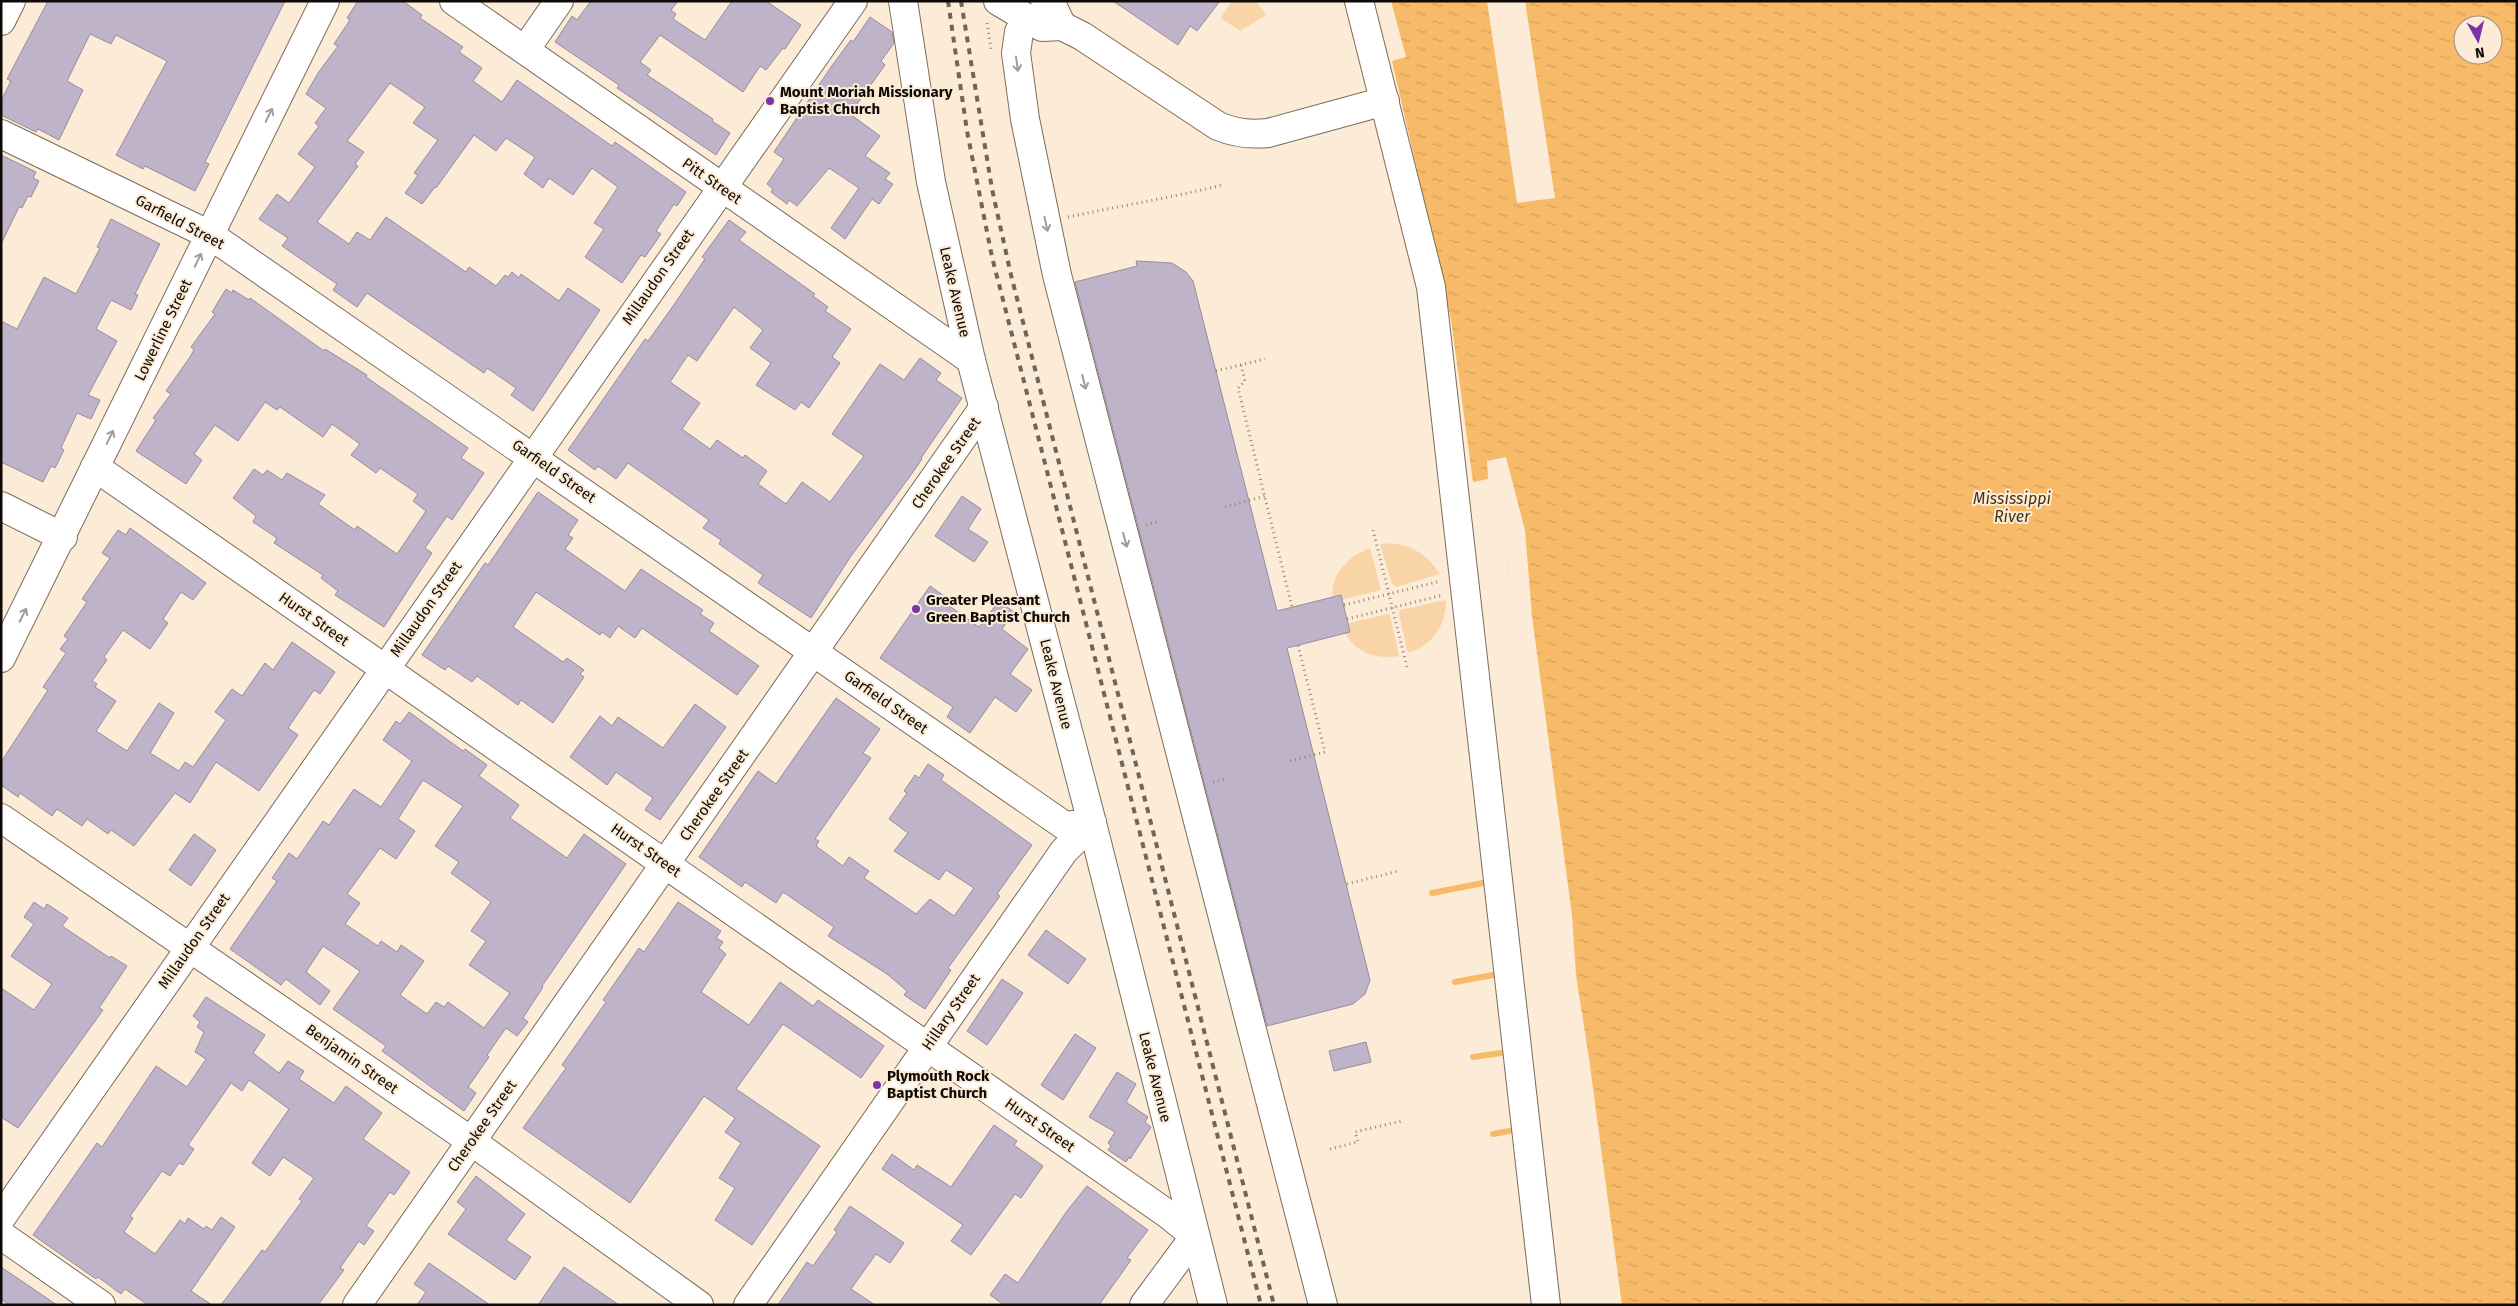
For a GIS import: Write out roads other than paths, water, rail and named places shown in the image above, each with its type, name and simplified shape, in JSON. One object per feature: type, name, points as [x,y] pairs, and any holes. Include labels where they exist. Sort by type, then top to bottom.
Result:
[{"type":"street","points":[[1,20],[11,1]]},
{"type":"street","name":"Lowerline Street","points":[[1,658],[63,536],[325,1]]},
{"type":"street","name":"Pitt Street","points":[[454,1],[971,360]]},
{"type":"street","points":[[525,50],[559,1]]},
{"type":"street","name":"Millaudon Street","points":[[1,1218],[384,668],[853,1]]},
{"type":"street","name":"Leake Avenue","points":[[903,1],[931,182],[971,360],[1092,823],[1213,1305]]},
{"type":"street","points":[[998,1],[1036,10]]},
{"type":"street","points":[[1359,1],[1431,287],[1448,428],[1463,584],[1546,1305]]},
{"type":"street","points":[[1036,10],[1042,27],[1062,26],[1082,36],[1218,126],[1231,132],[1268,133],[1385,101]]},
{"type":"street","points":[[1036,10],[1019,32],[1016,53],[1025,119],[1057,274],[1323,1305]]},
{"type":"street","name":"Garfield Street","points":[[1,134],[210,235],[533,456],[1064,826],[1092,823]]},
{"type":"street","name":"Cherokee Street","points":[[357,1305],[984,407]]},
{"type":"street","name":"Hurst Street","points":[[96,467],[928,1046],[1169,1215],[1195,1236]]},
{"type":"street","points":[[1,506],[63,536]]},
{"type":"street","name":"Benjamin Street","points":[[1,818],[471,1141],[699,1305]]},
{"type":"street","name":"Hillary Street","points":[[748,1305],[1064,851],[1092,823]]},
{"type":"street","points":[[1,1235],[101,1305]]},
{"type":"street","points":[[1144,1305],[1195,1236]]},
{"type":"water","name":"Mississippi River","points":[[1391,1],[2517,1],[2517,1305],[1596,1305],[1497,478],[1473,482],[1451,319],[1392,61],[1406,57]]},
{"type":"waterway","points":[[1432,893],[1483,883]]},
{"type":"waterway","points":[[1455,982],[1493,975]]},
{"type":"waterway","points":[[1473,1057],[1501,1053]]},
{"type":"waterway","points":[[1493,1134],[1509,1131]]},
{"type":"railway","points":[[948,1],[967,131],[992,257],[1261,1305]]},
{"type":"railway","points":[[961,1],[992,189],[1011,275],[1274,1305]]},
{"type":"place","name":"Mount Moriah Missionary Baptist Church","points":[[770,101]]},
{"type":"place","name":"Greater Pleasant Green Baptist Church","points":[[916,609]]},
{"type":"place","name":"Plymouth Rock Baptist Church","points":[[877,1085]]}]
